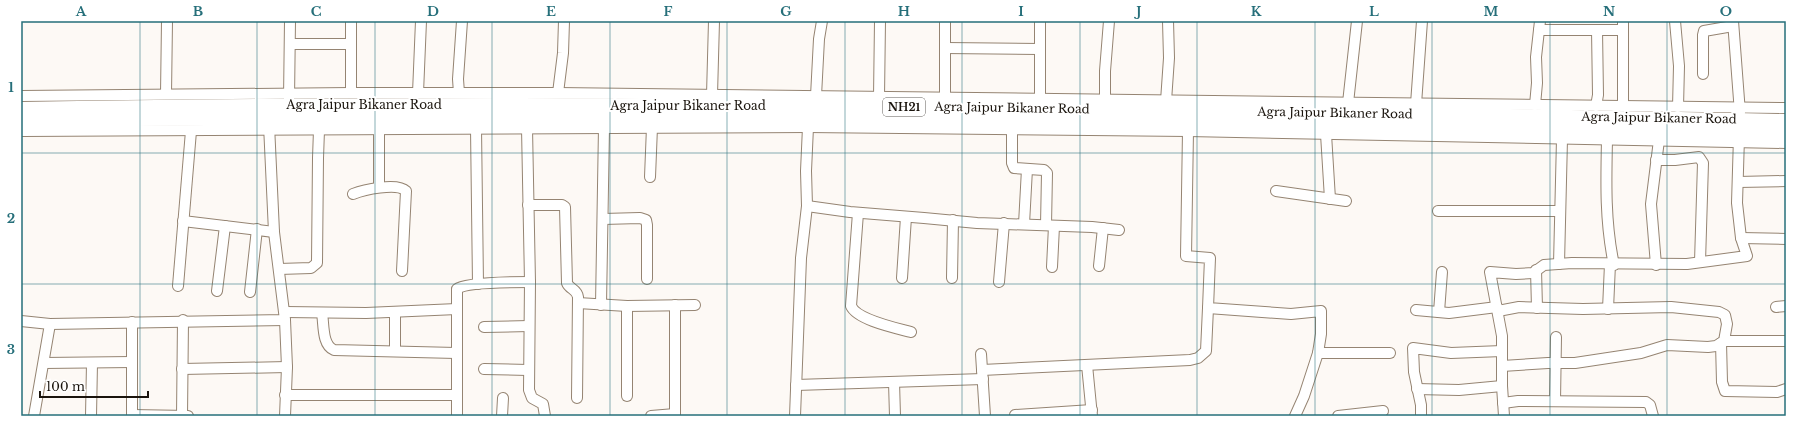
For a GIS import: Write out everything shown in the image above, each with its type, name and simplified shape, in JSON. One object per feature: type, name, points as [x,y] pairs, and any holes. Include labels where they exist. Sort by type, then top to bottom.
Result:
[{"type":"highway","name":"Agra Jaipur Bikaner Road","points":[[21,109],[270,118],[289,99],[1025,108],[1740,125],[1786,132]]},
{"type":"highway","name":"Agra Jaipur Bikaner Road","points":[[21,120],[270,118],[809,118],[1740,125],[1786,121]]},
{"type":"street","points":[[166,94],[167,21]]},
{"type":"street","points":[[289,99],[290,21]]},
{"type":"street","points":[[351,21],[351,93]]},
{"type":"street","points":[[418,93],[421,21]]},
{"type":"street","points":[[459,93],[458,80],[462,21]]},
{"type":"street","points":[[558,93],[563,53],[564,21]]},
{"type":"street","points":[[712,95],[714,21]]},
{"type":"street","points":[[816,96],[819,39],[822,21]]},
{"type":"street","points":[[879,97],[880,21]]},
{"type":"street","points":[[945,21],[945,98]]},
{"type":"street","points":[[1040,21],[1040,99]]},
{"type":"street","points":[[1105,100],[1105,71],[1109,21]]},
{"type":"street","points":[[1166,100],[1169,58],[1168,21]]},
{"type":"street","points":[[1348,103],[1357,21]]},
{"type":"street","points":[[1416,104],[1422,21]]},
{"type":"street","points":[[1675,21],[1679,66],[1678,107]]},
{"type":"street","points":[[1504,416],[1502,386],[1502,336],[1490,272],[1516,274],[1533,273],[1544,264],[1656,265],[1700,262],[1747,256],[1741,238],[1737,203],[1740,125],[1733,24],[1704,31],[1704,74]]},
{"type":"street","points":[[1535,105],[1537,83],[1536,57],[1540,25],[1580,25],[1597,30],[1623,25],[1623,106]]},
{"type":"street","points":[[1596,106],[1598,95],[1597,30]]},
{"type":"street","points":[[290,44],[351,44]]},
{"type":"street","points":[[945,48],[1039,49]]},
{"type":"street","points":[[21,96],[166,94],[289,99],[351,93],[558,93],[1678,107],[1740,125],[1786,143]]},
{"type":"street","points":[[21,131],[191,131],[270,118],[320,130],[604,127],[808,127],[1188,131],[1659,140],[1740,125],[1786,108]]},
{"type":"street","points":[[270,118],[274,232],[285,316],[287,367],[285,416]]},
{"type":"street","points":[[602,305],[604,127]]},
{"type":"street","points":[[650,177],[652,127]]},
{"type":"street","points":[[795,416],[801,258],[807,206],[806,171],[808,127]]},
{"type":"street","points":[[476,128],[478,284]]},
{"type":"street","points":[[527,128],[530,282],[528,370],[529,393],[532,398],[543,404],[545,416]]},
{"type":"street","points":[[379,129],[379,187]]},
{"type":"street","points":[[1012,129],[1012,166],[1016,168],[1044,170],[1048,173],[1052,268]]},
{"type":"street","points":[[279,269],[311,268],[317,263],[318,158],[320,130]]},
{"type":"street","points":[[178,286],[191,131]]},
{"type":"street","points":[[796,385],[894,382],[1087,365],[1190,360],[1198,358],[1206,351],[1210,258],[1186,256],[1188,131]]},
{"type":"street","points":[[1326,134],[1330,199]]},
{"type":"street","points":[[1559,264],[1562,139]]},
{"type":"street","points":[[1607,140],[1606,208],[1612,264],[1608,309]]},
{"type":"street","points":[[1656,265],[1651,204],[1659,140]]},
{"type":"street","points":[[1656,160],[1675,160],[1699,157],[1703,163],[1700,262]]},
{"type":"street","points":[[1024,224],[1027,169]]},
{"type":"street","points":[[1738,182],[1786,181]]},
{"type":"street","points":[[352,194],[379,187],[404,189],[406,193],[402,271]]},
{"type":"street","points":[[1276,191],[1346,201]]},
{"type":"street","points":[[528,205],[565,206],[567,282],[577,292],[578,303],[577,398]]},
{"type":"street","points":[[807,206],[858,213],[906,217],[1119,230]]},
{"type":"street","points":[[1438,211],[1560,211]]},
{"type":"street","points":[[858,213],[851,306],[855,312],[861,316],[887,326],[911,332]]},
{"type":"street","points":[[902,278],[906,217]]},
{"type":"street","points":[[603,219],[640,218],[646,220],[647,279]]},
{"type":"street","points":[[952,278],[953,220]]},
{"type":"street","points":[[183,221],[274,232]]},
{"type":"street","points":[[1000,282],[1004,223]]},
{"type":"street","points":[[217,292],[225,226]]},
{"type":"street","points":[[1099,266],[1103,228]]},
{"type":"street","points":[[250,292],[257,229]]},
{"type":"street","points":[[1741,238],[1786,239]]},
{"type":"street","points":[[1536,270],[1537,308]]},
{"type":"street","points":[[1439,312],[1442,272]]},
{"type":"street","points":[[457,416],[457,289],[460,287],[478,284],[530,282]]},
{"type":"street","points":[[578,303],[627,306],[694,305]]},
{"type":"street","points":[[652,416],[675,415],[675,305]]},
{"type":"street","points":[[627,306],[627,396]]},
{"type":"street","points":[[1416,310],[1449,313],[1519,307],[1608,309],[1671,307],[1719,312],[1727,318],[1727,336],[1723,342],[1722,382],[1725,391],[1777,392],[1786,389]]},
{"type":"street","points":[[1208,308],[1291,314],[1321,311],[1321,334],[1318,353],[1304,396],[1295,416]]},
{"type":"street","points":[[21,321],[50,324],[132,322],[285,316],[322,313],[457,309]]},
{"type":"street","points":[[395,312],[395,351]]},
{"type":"street","points":[[322,313],[326,343],[329,348],[334,350],[456,353]]},
{"type":"street","points":[[182,416],[183,320]]},
{"type":"street","points":[[132,322],[132,416],[188,416]]},
{"type":"street","points":[[34,416],[50,324]]},
{"type":"street","points":[[484,327],[529,326]]},
{"type":"street","points":[[1555,401],[1556,337]]},
{"type":"street","points":[[1502,366],[1575,363],[1602,360],[1641,353],[1667,345],[1708,347],[1723,342],[1786,341]]},
{"type":"street","points":[[1421,416],[1414,372],[1413,348],[1451,353],[1502,351]]},
{"type":"street","points":[[1318,353],[1390,353]]},
{"type":"street","points":[[981,354],[985,416]]},
{"type":"street","points":[[44,363],[132,362]]},
{"type":"street","points":[[91,416],[92,363]]},
{"type":"street","points":[[1015,415],[1092,413],[1087,365]]},
{"type":"street","points":[[182,369],[287,367]]},
{"type":"street","points":[[484,370],[528,370]]},
{"type":"street","points":[[894,382],[895,416]]},
{"type":"street","points":[[1417,389],[1459,390],[1502,386]]},
{"type":"street","points":[[285,395],[457,395]]},
{"type":"street","points":[[502,416],[503,398]]},
{"type":"street","points":[[1503,403],[1518,401],[1646,402],[1650,405],[1653,416]]},
{"type":"street","points":[[1338,416],[1383,411]]}]
